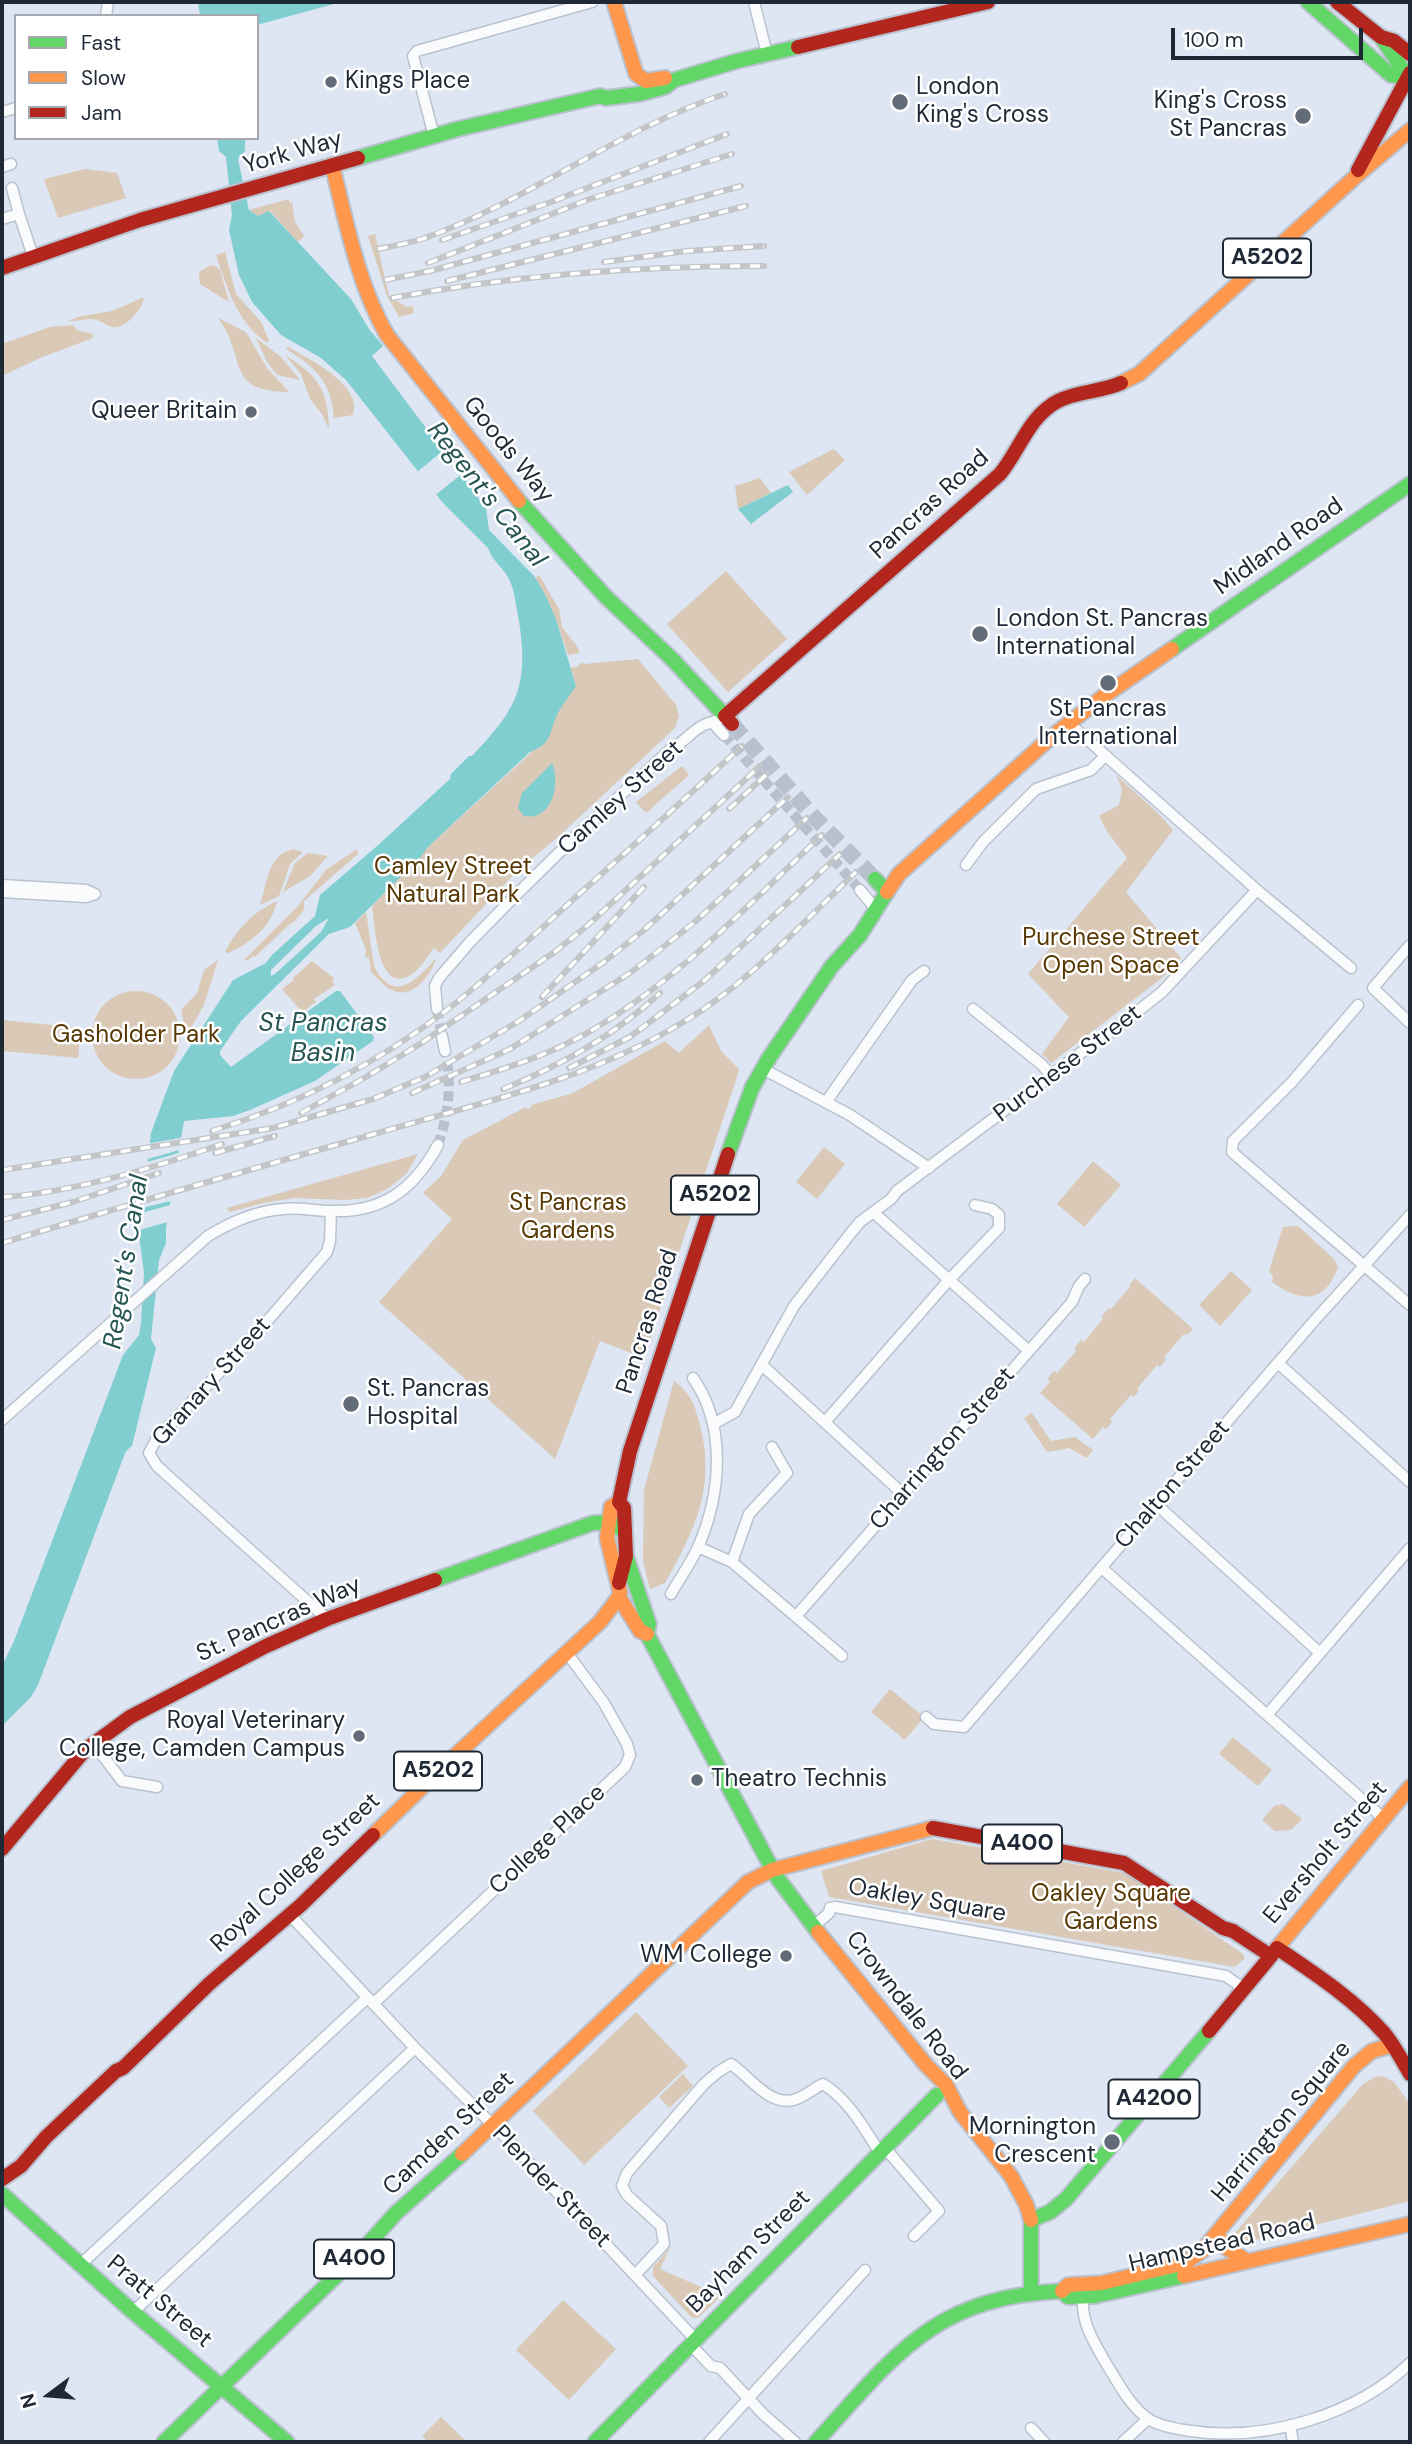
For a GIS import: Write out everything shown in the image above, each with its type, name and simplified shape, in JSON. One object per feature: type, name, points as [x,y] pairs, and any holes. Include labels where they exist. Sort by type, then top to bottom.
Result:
[{"type":"main road","points":[[604,93],[628,84],[636,73],[614,2]]},
{"type":"main road","name":"York Way","points":[[636,73],[646,80],[668,79],[988,2]]},
{"type":"main road","points":[[1308,2],[1391,75],[1410,76]]},
{"type":"main road","points":[[1337,2],[1381,37],[1394,41],[1410,54]]},
{"type":"main road","points":[[1381,37],[1387,49],[1403,63],[1410,76]]},
{"type":"main road","name":"Pancras Road","points":[[1354,178],[1410,76]]},
{"type":"main road","name":"York Way","points":[[2,268],[96,234],[433,136],[604,93],[606,98],[639,94],[665,87],[668,79]]},
{"type":"main road","name":"Pancras Road","points":[[724,724],[1000,474],[1016,456],[1027,432],[1042,412],[1069,396],[1111,389],[1139,374],[1410,130]]},
{"type":"main road","name":"Goods Way","points":[[332,165],[366,293],[379,321],[537,523],[605,596],[672,659],[724,724]]},
{"type":"main road","name":"Midland Road","points":[[887,892],[899,874],[1050,738],[1152,661],[1410,484]]},
{"type":"main road","points":[[875,879],[887,892]]},
{"type":"main road","name":"Pancras Road","points":[[619,1502],[630,1451],[741,1115],[763,1069],[832,966],[860,935],[887,892]]},
{"type":"main road","name":"A5202","points":[[608,1521],[611,1507],[619,1502]]},
{"type":"main road","name":"Crowndale Road","points":[[619,1502],[624,1507],[626,1556],[649,1624],[647,1634]]},
{"type":"main road","points":[[608,1521],[624,1531]]},
{"type":"main road","name":"Crowndale Road","points":[[608,1521],[607,1538],[619,1590],[640,1631],[647,1634],[772,1870],[787,1893],[941,2080],[952,2101],[1017,2184],[1026,2200],[1031,2220]]},
{"type":"main road","name":"St. Pancras Way","points":[[2,1849],[82,1752],[157,1701],[266,1646],[327,1619],[572,1530],[608,1521]]},
{"type":"main road","name":"Crowndale Road","points":[[619,1590],[626,1556]]},
{"type":"main road","name":"Royal College Street","points":[[2,2179],[21,2166],[46,2137],[116,2071],[123,2068],[209,1984],[290,1915],[429,1780],[600,1622],[619,1590]]},
{"type":"main road","name":"Eversholt Street","points":[[1274,1952],[1410,1787]]},
{"type":"main road","name":"Oakley Square","points":[[772,1870],[927,1829],[1031,1845],[1124,1863],[1223,1927],[1274,1952]]},
{"type":"main road","name":"Camden Street","points":[[164,2442],[360,2253],[396,2213],[493,2125],[748,1882],[772,1870]]},
{"type":"main road","name":"A4200","points":[[1031,2220],[1050,2212],[1066,2199],[1158,2094],[1274,1952]]},
{"type":"main road","name":"A400","points":[[1274,1952],[1321,1978],[1359,2009],[1393,2045]]},
{"type":"main road","name":"Harrington Square","points":[[1247,2261],[1225,2247],[1217,2235],[1354,2066],[1369,2052],[1393,2045],[1410,2074]]},
{"type":"main road","points":[[935,2076],[937,2095],[952,2101]]},
{"type":"main road","name":"Bayham Street","points":[[595,2442],[937,2095]]},
{"type":"main road","name":"Pratt Street","points":[[2,2194],[133,2312],[287,2442]]},
{"type":"main road","points":[[1031,2220],[1038,2292]]},
{"type":"main road","name":"Hampstead Road","points":[[816,2442],[912,2343],[932,2326],[961,2311],[1038,2292],[1062,2291],[1068,2297],[1095,2296],[1410,2224]]},
{"type":"main road","points":[[1062,2291],[1068,2285],[1102,2283],[1185,2263],[1202,2251],[1217,2235]]},
{"type":"street","points":[[433,136],[413,56],[417,51],[592,2]]},
{"type":"street","points":[[754,2],[767,54]]},
{"type":"street","points":[[12,188],[33,256]]},
{"type":"street","points":[[2,219],[19,214]]},
{"type":"street","name":"Camley Street","points":[[437,1009],[436,983],[470,942],[671,749],[704,725],[724,724]]},
{"type":"street","points":[[1070,724],[1257,890],[1352,968]]},
{"type":"street","points":[[966,865],[983,842],[1036,789],[1091,770],[1105,756]]},
{"type":"street","points":[[2,885],[86,890],[98,894],[86,897],[2,892]]},
{"type":"street","points":[[860,890],[875,908]]},
{"type":"street","name":"Purchese Street","points":[[713,1424],[735,1412],[794,1306],[855,1227],[1162,992],[1257,890]]},
{"type":"street","points":[[1410,945],[1373,988],[1410,1023]]},
{"type":"street","points":[[826,1102],[912,980],[923,971]]},
{"type":"street","points":[[1358,1005],[1292,1082],[1231,1143],[1233,1152],[1410,1305]]},
{"type":"street","points":[[973,1009],[1052,1076]]},
{"type":"street","points":[[442,1036],[445,1051]]},
{"type":"street","points":[[763,1069],[826,1102],[929,1168]]},
{"type":"street","points":[[2,1420],[208,1236],[253,1214],[283,1209],[365,1209],[391,1199],[420,1174],[438,1145]]},
{"type":"street","points":[[825,1422],[948,1281],[999,1228],[999,1215],[992,1209],[975,1205]]},
{"type":"street","name":"Granary Street","points":[[327,1619],[157,1466],[149,1454],[150,1447],[156,1440],[270,1319],[327,1252],[331,1211]]},
{"type":"street","points":[[873,1212],[1029,1351]]},
{"type":"street","name":"Chalton Street","points":[[926,1717],[934,1724],[964,1727],[1278,1363],[1410,1215]]},
{"type":"street","name":"Charrington Street","points":[[797,1615],[1072,1302],[1084,1279]]},
{"type":"street","points":[[1278,1363],[1410,1482]]},
{"type":"street","points":[[762,1365],[903,1494]]},
{"type":"street","points":[[671,1594],[698,1547],[715,1497],[717,1460],[713,1424],[702,1390],[693,1378]]},
{"type":"street","points":[[732,1562],[749,1514],[787,1473],[772,1447]]},
{"type":"street","points":[[1156,1504],[1320,1653]]},
{"type":"street","points":[[698,1547],[732,1562],[842,1656]]},
{"type":"street","points":[[1267,1715],[1410,1548]]},
{"type":"street","points":[[1102,1568],[1383,1818]]},
{"type":"street","name":"College Place","points":[[80,2265],[625,1767],[630,1755],[623,1735],[604,1703],[567,1653]]},
{"type":"street","points":[[93,1744],[122,1782],[157,1787]]},
{"type":"street","name":"Oakley Square","points":[[814,1926],[829,1913],[830,1908],[1226,1976],[1244,1989]]},
{"type":"street","name":"Plender Street","points":[[290,1915],[635,2275],[711,2365],[720,2368],[748,2399],[795,2442]]},
{"type":"street","points":[[133,2312],[415,2048]]},
{"type":"street","points":[[635,2275],[664,2244],[661,2226],[627,2195],[622,2186],[627,2173],[704,2084],[718,2071],[731,2064],[767,2094],[780,2101],[795,2100],[823,2084],[835,2090],[882,2150],[939,2211],[914,2236]]},
{"type":"street","points":[[709,2442],[865,2270]]},
{"type":"street","points":[[1083,2296],[1082,2309],[1087,2331],[1126,2395],[1148,2419],[1166,2426],[1210,2433],[1290,2425],[1330,2413],[1364,2397],[1390,2381],[1410,2362]]},
{"type":"street","points":[[1123,2442],[1148,2419]]},
{"type":"street","points":[[1290,2425],[1293,2442]]},
{"type":"street","points":[[1031,2428],[1044,2442]]},
{"type":"green space","points":[[85,169],[117,173],[126,198],[58,218],[44,179]]},
{"type":"green space","points":[[289,199],[289,202],[292,202],[295,222],[304,236],[298,242],[270,211],[258,216],[249,210]]},
{"type":"green space","points":[[375,234],[389,296],[407,307],[413,306],[414,313],[399,317],[387,296],[368,236]]},
{"type":"green space","points":[[225,252],[236,294],[262,323],[269,341],[267,343],[248,325],[234,304],[216,255]]},
{"type":"green space","points":[[214,265],[220,270],[229,302],[200,284],[199,272]]},
{"type":"green space","points":[[142,298],[143,303],[136,313],[117,327],[94,319],[69,321],[112,311]]},
{"type":"green space","points":[[218,318],[246,332],[267,368],[289,392],[254,386],[245,379],[227,333]]},
{"type":"green space","points":[[73,325],[77,330],[93,334],[93,338],[2,376],[2,344],[50,327]]},
{"type":"green space","points":[[256,338],[281,357],[300,380],[277,375],[267,362]]},
{"type":"green space","points":[[288,347],[332,374],[343,384],[354,404],[353,415],[334,418],[329,394],[320,377],[314,369],[286,349]]},
{"type":"green space","points":[[285,355],[306,370],[319,385],[326,404],[329,429],[322,414],[310,399],[301,374]]},
{"type":"green space","points":[[834,449],[845,460],[807,495],[789,472]]},
{"type":"green space","points":[[760,478],[771,493],[738,509],[735,486]]},
{"type":"green space","points":[[726,571],[787,639],[728,692],[667,624]]},
{"type":"green space","points":[[539,575],[559,609],[562,627],[580,653],[568,655],[557,622],[536,578]]},
{"type":"green space","name":"Camley Street Natural Park","points":[[638,659],[676,705],[679,716],[675,728],[558,837],[519,869],[440,953],[434,948],[412,974],[400,979],[391,976],[380,956],[372,906],[428,847],[534,750],[574,676],[569,668],[583,662]]},
{"type":"green space","points":[[682,766],[689,775],[646,813],[636,802]]},
{"type":"green space","name":"Purchese Street Open Space","points":[[1116,775],[1173,830],[1126,892],[1181,958],[1162,978],[1051,1063],[1042,1054],[1069,1017],[1028,974],[1127,858],[1099,816],[1119,805],[1122,789]]},
{"type":"green space","points":[[293,849],[303,852],[290,864],[279,896],[260,905],[273,864],[284,852]]},
{"type":"green space","points":[[357,849],[358,854],[304,901],[304,910],[294,922],[255,957],[247,961],[245,959],[298,906],[326,870]]},
{"type":"green space","points":[[308,853],[328,856],[310,876],[283,892],[295,863]]},
{"type":"green space","points":[[275,902],[270,919],[259,933],[237,949],[225,952],[246,923]]},
{"type":"green space","points":[[366,912],[374,966],[381,978],[389,984],[405,985],[413,981],[436,960],[425,979],[414,989],[401,993],[394,991],[371,972],[369,957],[365,958],[366,950],[355,923]]},
{"type":"green space","points":[[218,960],[204,1005],[187,1035],[181,1010],[197,993],[204,970]]},
{"type":"green space","points":[[312,961],[334,978],[332,981],[335,985],[314,999],[316,1002],[302,1012],[282,989]]},
{"type":"green space","name":"Gasholder Park","points":[[136,991],[153,995],[167,1004],[176,1018],[180,1035],[176,1052],[167,1066],[153,1075],[136,1079],[119,1075],[105,1066],[96,1052],[92,1035],[96,1018],[105,1004],[119,995]]},
{"type":"green space","points":[[2,1020],[81,1028],[78,1058],[2,1051]]},
{"type":"green space","name":"St Pancras Gardens","points":[[709,1025],[721,1051],[739,1069],[644,1358],[600,1341],[555,1459],[379,1302],[452,1219],[423,1193],[441,1176],[463,1140],[526,1107],[531,1108],[531,1105],[573,1093],[665,1041],[679,1053]]},
{"type":"green space","points":[[824,1147],[845,1164],[817,1199],[796,1182]]},
{"type":"green space","points":[[418,1154],[407,1173],[389,1188],[367,1198],[294,1198],[230,1212],[227,1208]]},
{"type":"green space","points":[[1093,1161],[1121,1185],[1084,1227],[1057,1204]]},
{"type":"green space","points":[[1298,1226],[1334,1259],[1338,1267],[1326,1288],[1311,1296],[1293,1294],[1283,1289],[1272,1282],[1273,1277],[1269,1271],[1283,1227]]},
{"type":"green space","points":[[1231,1271],[1252,1290],[1220,1326],[1199,1305]]},
{"type":"green space","points":[[1135,1278],[1193,1329],[1187,1335],[1184,1334],[1164,1357],[1166,1360],[1160,1367],[1157,1365],[1137,1389],[1139,1391],[1134,1397],[1131,1395],[1110,1419],[1112,1422],[1106,1429],[1103,1427],[1093,1439],[1040,1393],[1050,1382],[1047,1379],[1054,1371],[1057,1373],[1076,1351],[1074,1348],[1081,1340],[1084,1342],[1103,1319],[1101,1317],[1111,1309]]},
{"type":"green space","points":[[674,1381],[688,1395],[698,1418],[706,1469],[704,1489],[700,1508],[676,1564],[665,1583],[650,1589],[643,1561],[644,1490]]},
{"type":"green space","points":[[1032,1413],[1051,1441],[1075,1437],[1093,1450],[1087,1458],[1069,1448],[1047,1452],[1024,1418]]},
{"type":"green space","points":[[890,1689],[924,1717],[905,1740],[871,1712]]},
{"type":"green space","points":[[1233,1737],[1272,1770],[1258,1786],[1219,1754]]},
{"type":"green space","points":[[1283,1804],[1302,1819],[1291,1830],[1275,1831],[1262,1820],[1274,1806]]},
{"type":"green space","name":"Oakley Square Gardens","points":[[932,1839],[1125,1873],[1243,1954],[1245,1958],[1235,1967],[829,1897],[821,1871]]},
{"type":"green space","points":[[636,2012],[688,2066],[584,2165],[533,2111]]},
{"type":"green space","points":[[683,2074],[693,2086],[669,2108],[659,2097]]},
{"type":"green space","points":[[1377,2076],[1394,2082],[1410,2104],[1410,2201],[1240,2244],[1235,2239],[1235,2233],[1363,2084]]},
{"type":"green space","points":[[670,2248],[660,2269],[712,2292],[721,2273],[725,2274],[716,2293],[718,2299],[698,2318],[691,2317],[653,2276],[653,2267]]},
{"type":"green space","points":[[563,2300],[616,2349],[569,2400],[516,2350]]},
{"type":"green space","points":[[441,2417],[467,2442],[429,2442],[422,2436]]},
{"type":"water","points":[[198,2],[341,2],[259,24],[259,14],[200,14]]},
{"type":"water","name":"St Pancras Basin","points":[[217,140],[246,140],[245,151],[238,159],[249,210],[258,216],[269,211],[351,299],[383,346],[372,356],[486,508],[489,530],[535,577],[545,594],[556,619],[576,686],[559,711],[544,744],[530,752],[428,847],[350,927],[329,934],[241,1021],[220,1051],[220,1055],[231,1067],[336,991],[340,991],[374,1037],[373,1041],[315,1081],[250,1110],[233,1116],[184,1121],[166,1228],[166,1243],[159,1260],[151,1339],[156,1348],[132,1446],[126,1451],[38,1685],[31,1697],[2,1726],[2,1666],[14,1641],[123,1355],[139,1335],[144,1273],[139,1235],[151,1133],[174,1071],[233,980],[266,963],[315,916],[320,895],[450,779],[451,774],[472,756],[500,724],[516,696],[520,680],[522,644],[514,594],[509,579],[488,548],[443,503],[346,380],[321,358],[281,335],[252,302],[239,275],[229,230],[232,215],[226,157],[219,151]],"holes":[[[329,918],[321,932],[271,976],[271,970],[316,926]]]},
{"type":"water","points":[[788,485],[793,492],[751,524],[738,509]]},
{"type":"water","points":[[552,763],[555,781],[548,807],[534,816],[524,816],[518,808],[522,793]]},
{"type":"pier","points":[[445,449],[463,473],[433,497],[416,473]]},
{"type":"pier","points":[[185,1137],[183,1149],[144,1160],[146,1144]]},
{"type":"pier","points":[[182,1152],[175,1200],[138,1209],[144,1163]]},
{"type":"pier","points":[[174,1204],[171,1221],[136,1231],[138,1214]]},
{"type":"tunnel","points":[[732,724],[815,818],[875,879]]},
{"type":"tunnel","points":[[724,735],[860,890]]},
{"type":"tunnel","points":[[437,1009],[442,1036]]},
{"type":"tunnel","points":[[438,1145],[448,1098],[445,1051]]},
{"type":"railway","points":[[378,249],[419,240],[464,222],[648,126],[725,94]]},
{"type":"railway","points":[[442,240],[551,202],[727,134]]},
{"type":"railway","points":[[428,263],[590,199],[732,154]]},
{"type":"railway","points":[[385,280],[430,271],[741,186]]},
{"type":"railway","points":[[447,281],[746,206]]},
{"type":"railway","points":[[604,262],[687,251],[764,246]]},
{"type":"railway","points":[[392,298],[484,283],[577,273],[764,266]]},
{"type":"railway","points":[[212,1131],[306,1095],[365,1065],[421,1029],[497,968],[742,746]]},
{"type":"railway","points":[[301,1113],[420,1044],[556,951],[588,925],[760,766]]},
{"type":"railway","points":[[729,809],[767,774]]},
{"type":"railway","points":[[2,1170],[273,1128],[373,1099],[425,1077],[519,1021],[604,962],[644,930],[788,797]]},
{"type":"railway","points":[[412,1093],[510,1049],[633,971],[696,921],[807,818]]},
{"type":"railway","points":[[461,1082],[548,1052],[610,1019],[706,945],[822,835]]},
{"type":"railway","points":[[569,1068],[630,1037],[705,980],[840,854]]},
{"type":"railway","points":[[2,1243],[501,1098],[610,1059],[680,1024],[728,991],[772,953],[856,872]]},
{"type":"railway","points":[[542,997],[644,887]]},
{"type":"railway","points":[[503,1089],[545,1070],[606,1036],[660,993]]},
{"type":"railway","points":[[215,1153],[275,1136]]},
{"type":"railway","points":[[2,1197],[85,1185],[222,1144]]},
{"type":"railway","points":[[2,1220],[73,1202],[159,1173]]},
{"type":"traffic: fast","points":[[1308,2],[1391,75],[1410,79]]},
{"type":"traffic: fast","points":[[1381,37],[1408,77]]},
{"type":"traffic: fast","points":[[358,158],[458,129],[600,96],[606,98],[639,94],[737,61],[798,47]]},
{"type":"traffic: fast","points":[[1172,649],[1410,484]]},
{"type":"traffic: fast","points":[[519,501],[605,596],[672,659],[725,716]]},
{"type":"traffic: fast","points":[[728,1154],[752,1088],[769,1058],[832,966],[860,935],[887,892],[875,879]]},
{"type":"traffic: fast","points":[[435,1580],[593,1523],[610,1522],[624,1531]]},
{"type":"traffic: fast","points":[[626,1556],[649,1624],[647,1634],[776,1876],[818,1932]]},
{"type":"traffic: fast","points":[[1031,2292],[1031,2220],[1050,2212],[1066,2199],[1209,2031]]},
{"type":"traffic: fast","points":[[595,2442],[937,2095]]},
{"type":"traffic: fast","points":[[164,2442],[360,2253],[396,2213],[462,2154]]},
{"type":"traffic: fast","points":[[2,2194],[133,2312],[287,2442]]},
{"type":"traffic: fast","points":[[816,2442],[895,2357],[949,2318],[981,2305],[1018,2296],[1062,2291],[1068,2297],[1095,2296],[1184,2276]]},
{"type":"traffic: slow","points":[[614,2],[636,74],[646,81],[665,78]]},
{"type":"traffic: slow","points":[[1121,383],[1139,374],[1410,130]]},
{"type":"traffic: slow","points":[[332,165],[360,273],[387,335],[519,501]]},
{"type":"traffic: slow","points":[[887,892],[899,874],[1050,738],[1104,696],[1172,649]]},
{"type":"traffic: slow","points":[[373,1835],[600,1622],[619,1597],[607,1538],[611,1507],[619,1502]]},
{"type":"traffic: slow","points":[[619,1597],[640,1631],[647,1634]]},
{"type":"traffic: slow","points":[[1277,1948],[1410,1787]]},
{"type":"traffic: slow","points":[[462,2154],[748,1882],[772,1870],[933,1828]]},
{"type":"traffic: slow","points":[[818,1932],[926,2065],[946,2085],[960,2112],[1011,2176],[1031,2220]]},
{"type":"traffic: slow","points":[[1062,2291],[1068,2285],[1102,2283],[1185,2263],[1202,2251],[1354,2066],[1372,2051],[1393,2045]]},
{"type":"traffic: slow","points":[[1184,2276],[1410,2224]]},
{"type":"traffic: slow","points":[[1217,2235],[1225,2247],[1247,2261]]},
{"type":"traffic: jam","points":[[798,47],[988,2]]},
{"type":"traffic: jam","points":[[1337,2],[1381,37],[1394,41],[1410,54]]},
{"type":"traffic: jam","points":[[1358,170],[1410,73]]},
{"type":"traffic: jam","points":[[2,268],[140,220],[358,158]]},
{"type":"traffic: jam","points":[[732,724],[725,716],[1000,474],[1032,425],[1048,408],[1065,398],[1121,383]]},
{"type":"traffic: jam","points":[[619,1502],[630,1451],[728,1154]]},
{"type":"traffic: jam","points":[[619,1502],[624,1508],[626,1556],[619,1583]]},
{"type":"traffic: jam","points":[[2,1849],[85,1750],[130,1717],[266,1646],[327,1619],[435,1580]]},
{"type":"traffic: jam","points":[[933,1828],[1124,1863],[1223,1928],[1233,1931],[1271,1956],[1277,1948],[1333,1987],[1384,2033],[1410,2074]]},
{"type":"traffic: jam","points":[[2,2179],[21,2166],[46,2137],[116,2071],[123,2068],[209,1984],[301,1905],[373,1835]]},
{"type":"traffic: jam","points":[[1209,2031],[1271,1956]]},
{"type":"place","name":"Kings Place","points":[[331,82]]},
{"type":"place","name":"London King's Cross","points":[[900,102]]},
{"type":"place","name":"King's Cross St Pancras","points":[[1303,116]]},
{"type":"place","name":"Queer Britain","points":[[251,412]]},
{"type":"place","name":"London St. Pancras International","points":[[980,634]]},
{"type":"place","name":"St Pancras International","points":[[1108,683]]},
{"type":"place","name":"St. Pancras Hospital","points":[[351,1404]]},
{"type":"place","name":"Royal Veterinary College, Camden Campus","points":[[359,1736]]},
{"type":"place","name":"Theatro Technis","points":[[697,1780]]},
{"type":"place","name":"WM College","points":[[786,1956]]},
{"type":"place","name":"Mornington Crescent","points":[[1112,2142]]},
{"type":"water label","name":"Regent's Canal","points":[[486,495]]},
{"type":"water label","name":"Regent's Canal","points":[[127,1262]]}]
